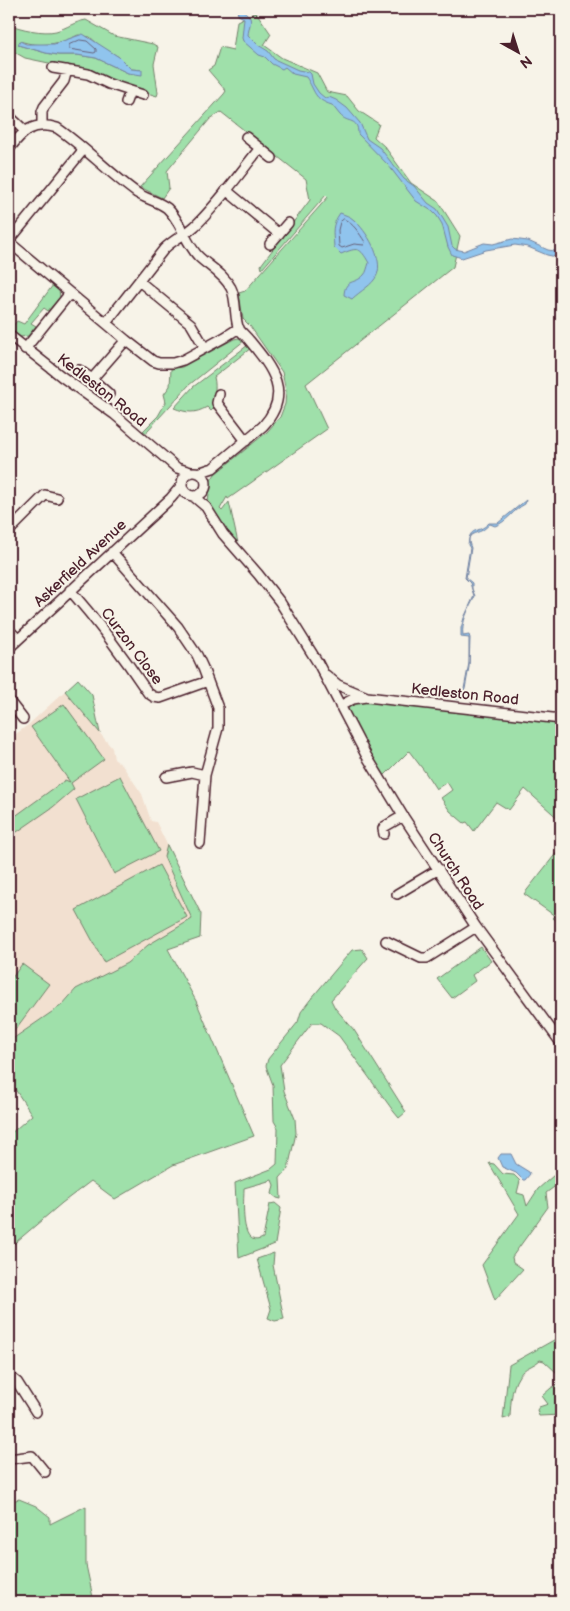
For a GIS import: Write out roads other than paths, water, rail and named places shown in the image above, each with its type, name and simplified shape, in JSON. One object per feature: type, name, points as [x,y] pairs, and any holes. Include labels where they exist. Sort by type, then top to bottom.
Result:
[{"type":"street","points":[[53,68],[88,74],[143,95]]},
{"type":"street","points":[[42,125],[44,107],[62,85],[66,70]]},
{"type":"street","points":[[126,102],[130,91]]},
{"type":"street","points":[[9,116],[25,131]]},
{"type":"street","points":[[9,149],[25,131],[42,125],[57,128],[137,193],[167,208],[173,214],[198,256],[227,281],[232,289],[239,328],[271,367],[279,391],[275,408],[270,418],[213,468],[186,475],[182,483],[184,490],[191,495],[199,494],[205,487],[213,468]]},
{"type":"street","points":[[246,137],[272,158]]},
{"type":"street","points":[[106,322],[172,241],[184,235],[195,225],[260,148]]},
{"type":"street","points":[[84,149],[9,242],[126,340],[153,360],[166,364],[183,360],[239,328]]},
{"type":"street","points":[[226,190],[279,234]]},
{"type":"street","points":[[270,244],[288,223]]},
{"type":"street","points":[[139,281],[191,324],[205,348]]},
{"type":"street","points":[[25,349],[70,293]]},
{"type":"street","name":"Kedleston Road","points":[[9,335],[25,349],[114,414],[177,468],[195,472]]},
{"type":"street","points":[[92,379],[126,340]]},
{"type":"street","points":[[79,370],[109,394]]},
{"type":"street","points":[[219,394],[217,410],[246,441]]},
{"type":"street","name":"Kedleston Road","points":[[177,468],[182,483]]},
{"type":"street","points":[[195,472],[204,477],[205,487]]},
{"type":"street","name":"Askerfield Avenue","points":[[9,648],[171,498],[182,483]]},
{"type":"street","name":"Kedleston Road","points":[[205,487],[206,507]]},
{"type":"street","points":[[9,531],[42,491],[57,498]]},
{"type":"street","name":"Kedleston Road","points":[[191,495],[206,507],[223,534],[264,580],[280,602],[323,671],[339,703],[366,697]]},
{"type":"street","name":"Askerfield Avenue","points":[[171,498],[191,495]]},
{"type":"street","points":[[112,552],[178,627],[197,655],[218,708],[219,721],[213,749],[204,775],[198,821],[200,843]]},
{"type":"street","name":"Curzon Close","points":[[70,590],[98,623],[151,695],[160,698],[208,681]]},
{"type":"street","points":[[9,630],[18,640]]},
{"type":"street","name":"Kedleston Road","points":[[323,671],[334,681],[366,697],[561,719]]},
{"type":"street","points":[[339,703],[353,692]]},
{"type":"street","points":[[9,702],[19,717]]},
{"type":"street","name":"Church Road","points":[[339,703],[366,755],[403,816],[476,927],[561,1043]]},
{"type":"street","points":[[166,777],[177,779],[192,772],[204,775]]},
{"type":"street","points":[[384,834],[382,829],[384,826],[403,816]]},
{"type":"street","points":[[397,894],[439,869]]},
{"type":"street","points":[[386,941],[421,958],[427,958],[476,927]]},
{"type":"street","points":[[9,1376],[16,1382],[36,1412]]},
{"type":"street","points":[[9,1459],[31,1452],[44,1472]]},
{"type":"water","points":[[237,9],[241,9],[250,18],[248,35],[258,45],[268,51],[274,59],[298,70],[309,72],[313,84],[319,93],[325,98],[329,97],[336,100],[347,108],[360,123],[367,139],[380,148],[404,179],[414,186],[428,203],[437,209],[448,227],[452,246],[455,249],[464,251],[484,243],[493,244],[512,239],[528,241],[548,250],[561,252],[561,258],[547,255],[528,247],[515,245],[486,250],[462,258],[452,255],[442,224],[437,216],[416,201],[389,166],[358,134],[356,125],[343,118],[332,105],[321,100],[306,77],[293,74],[285,67],[282,69],[272,64],[243,41],[244,18],[238,15]]},
{"type":"water","points":[[83,34],[119,57],[131,69],[142,70],[142,75],[128,73],[96,58],[46,53],[18,45],[20,41],[26,44],[54,44]]},
{"type":"water","points":[[340,213],[352,219],[364,231],[373,245],[379,268],[375,279],[352,299],[344,295],[346,286],[364,275],[369,263],[361,251],[351,250],[341,254],[334,247],[334,225]]},
{"type":"water","points":[[526,500],[525,504],[503,522],[495,526],[490,524],[470,537],[472,532],[485,527],[489,523],[498,523]]},
{"type":"water","points":[[469,539],[471,548],[466,578],[472,583],[475,596],[463,625],[463,636],[469,635],[470,638],[469,667],[465,689],[456,699],[464,689],[469,663],[469,638],[461,637],[464,618],[474,596],[470,583],[465,578],[470,548],[468,545]]},
{"type":"water","points":[[501,1154],[511,1154],[516,1164],[529,1172],[530,1174],[525,1180],[516,1173],[502,1167],[498,1158]]}]
